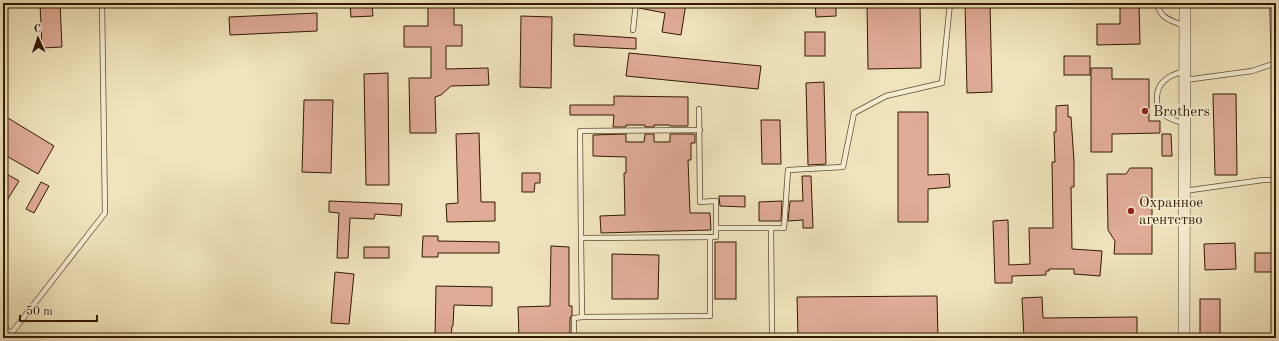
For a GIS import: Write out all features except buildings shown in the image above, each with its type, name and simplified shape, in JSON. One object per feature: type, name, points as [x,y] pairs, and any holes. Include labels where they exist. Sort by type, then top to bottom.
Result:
[{"type":"street","points":[[1184,338],[1185,3]]},
{"type":"lane","points":[[9,335],[105,213],[102,3]]},
{"type":"lane","points":[[633,30],[636,3]]},
{"type":"lane","points":[[716,228],[784,228],[788,170],[843,167],[854,113],[886,96],[942,83],[950,3]]},
{"type":"lane","points":[[1157,3],[1158,10],[1165,18],[1185,26]]},
{"type":"lane","points":[[1185,123],[1172,119],[1163,114],[1157,102],[1158,90],[1164,81],[1174,74],[1185,76],[1252,71],[1275,63],[1272,3]]},
{"type":"lane","points":[[581,238],[716,237],[716,201],[700,202],[699,109]]},
{"type":"lane","points":[[582,317],[580,131],[700,130]]},
{"type":"lane","points":[[1184,191],[1263,180],[1276,180]]},
{"type":"lane","points":[[771,228],[772,338]]},
{"type":"lane","points":[[574,338],[574,318],[710,316],[710,237]]},
{"type":"place","name":"Brothers","points":[[1145,111]]},
{"type":"place","name":"Охранное агентство","points":[[1131,211]]}]
